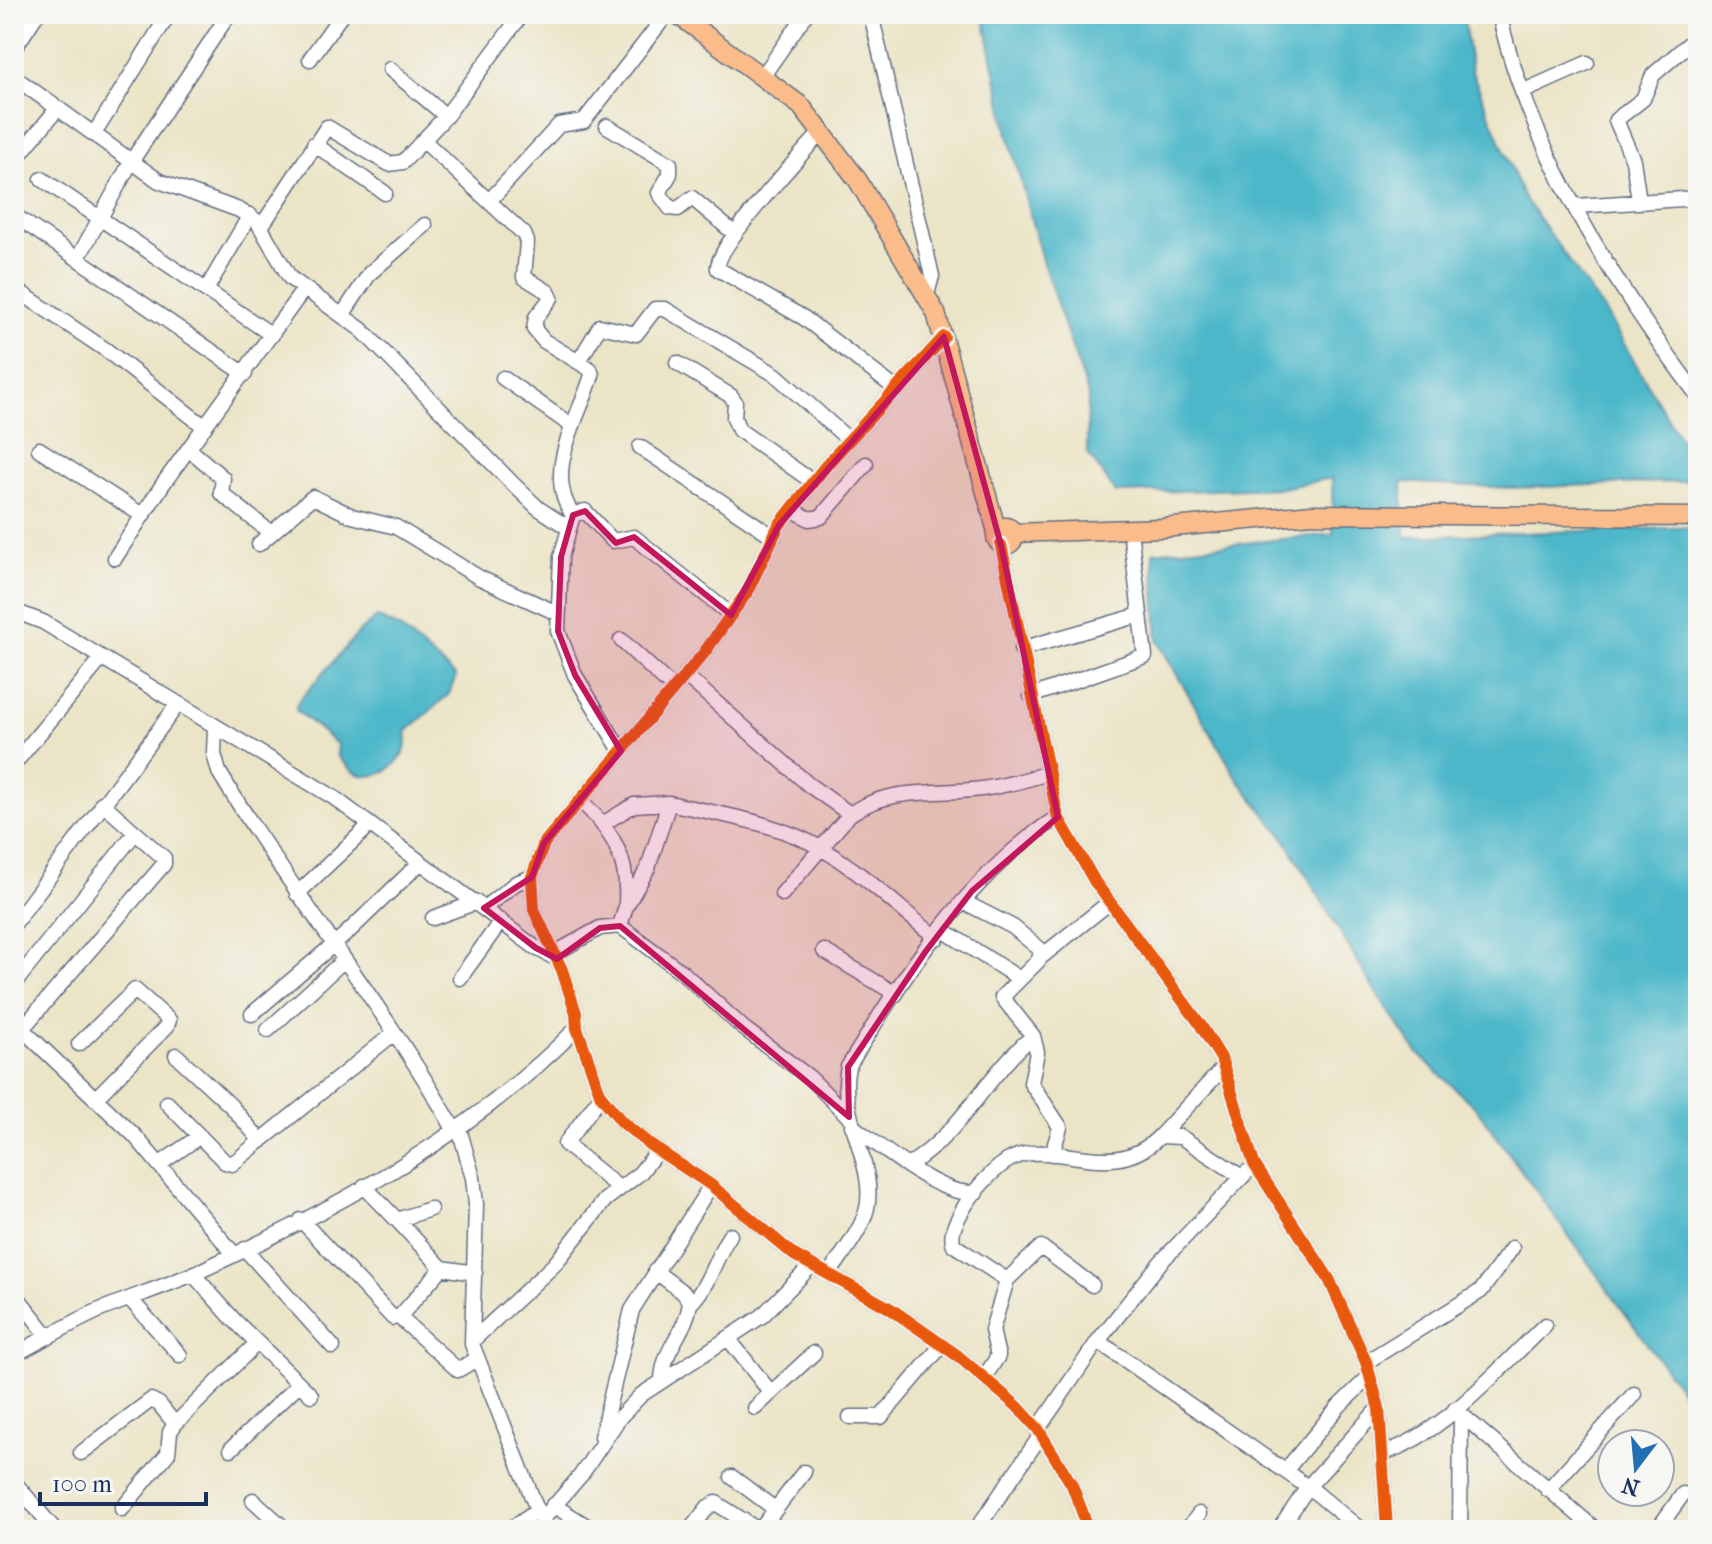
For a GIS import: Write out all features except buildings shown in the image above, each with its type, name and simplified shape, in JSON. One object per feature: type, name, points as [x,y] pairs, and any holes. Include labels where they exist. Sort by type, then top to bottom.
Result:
[{"type":"main road","points":[[677,14],[801,106],[823,130],[857,179],[927,294],[944,337],[1004,537],[1130,530],[1312,514],[1422,513],[1623,519],[1698,517]]},
{"type":"street","points":[[14,49],[37,14]]},
{"type":"street","points":[[94,134],[169,14]]},
{"type":"street","points":[[78,258],[131,162],[229,14]]},
{"type":"street","points":[[310,59],[342,14]]},
{"type":"street","points":[[261,227],[324,129],[330,127],[395,166],[424,141],[446,116],[522,14]]},
{"type":"street","points":[[490,200],[559,125],[584,121],[667,14]]},
{"type":"street","points":[[762,77],[806,14]]},
{"type":"street","points":[[871,14],[932,276],[927,294]]},
{"type":"street","points":[[1499,14],[1522,92],[1576,206],[1630,297],[1698,396]]},
{"type":"street","points":[[1639,201],[1633,160],[1616,120],[1643,99],[1653,75],[1698,36]]},
{"type":"street","points":[[1522,92],[1587,63]]},
{"type":"street","points":[[390,69],[446,116]]},
{"type":"street","points":[[14,77],[131,162],[173,188],[250,215],[261,227],[281,267],[304,289],[343,314],[384,352],[538,508],[570,521]]},
{"type":"street","points":[[14,161],[58,108]]},
{"type":"street","points":[[607,126],[670,164],[670,174],[659,193],[670,208],[678,209],[692,198],[735,234]]},
{"type":"street","points":[[823,130],[735,234],[722,252],[718,269],[804,318],[896,389]]},
{"type":"street","points":[[424,141],[524,234],[527,242],[524,277],[548,292],[551,298],[536,317],[534,329],[544,341],[579,361],[592,375],[572,426],[560,483],[570,521],[557,613],[558,631],[575,675],[621,751]]},
{"type":"street","points":[[314,144],[385,193]]},
{"type":"street","points":[[42,179],[272,335]]},
{"type":"street","points":[[1576,206],[1698,198]]},
{"type":"street","points":[[14,215],[245,374]]},
{"type":"street","points":[[206,290],[250,215]]},
{"type":"street","points":[[343,314],[370,273],[425,225]]},
{"type":"street","points":[[14,288],[106,350],[205,427]]},
{"type":"street","points":[[115,558],[142,515],[304,289]]},
{"type":"street","points":[[579,361],[600,326],[636,334],[655,309],[665,309],[776,375],[849,440]]},
{"type":"street","points":[[944,337],[813,482],[774,537],[747,592],[731,615],[685,675],[544,843],[532,877],[534,910],[556,956],[601,1096],[622,1122],[711,1185],[794,1255],[891,1309],[984,1378],[1040,1432],[1072,1485],[1089,1530]]},
{"type":"street","points":[[677,363],[731,396],[735,402],[734,418],[739,430],[813,482]]},
{"type":"street","points":[[503,378],[572,426]]},
{"type":"street","points":[[640,447],[774,537]]},
{"type":"street","points":[[39,449],[142,515]]},
{"type":"street","points":[[189,449],[223,478],[221,493],[271,533]]},
{"type":"street","points":[[792,509],[809,519],[821,517],[866,464]]},
{"type":"street","points":[[259,544],[308,500],[318,498],[352,516],[396,527],[480,578],[557,613]]},
{"type":"street","points":[[570,521],[585,511],[613,541],[634,537],[731,615]]},
{"type":"street","points":[[1031,696],[1145,656],[1130,530]]},
{"type":"street","points":[[1004,537],[1021,649],[1058,817],[1110,902],[1200,1024],[1223,1068],[1254,1164],[1329,1279],[1368,1369],[1379,1408],[1387,1530]]},
{"type":"street","points":[[14,611],[43,622],[333,797],[501,921],[556,956]]},
{"type":"street","points":[[1021,649],[1140,615]]},
{"type":"street","points":[[621,640],[673,688]]},
{"type":"street","points":[[14,764],[102,658]]},
{"type":"street","points":[[685,675],[809,785],[850,814]]},
{"type":"street","points":[[14,924],[178,704]]},
{"type":"street","points":[[215,728],[214,754],[219,772],[297,894],[457,1130],[473,1178],[476,1204],[472,1341],[541,1521]]},
{"type":"street","points":[[782,894],[850,814],[870,802],[899,794],[980,790],[1048,773]]},
{"type":"street","points":[[580,800],[604,823],[626,868],[626,906]]},
{"type":"street","points":[[102,803],[164,858],[164,864],[22,1028],[160,1164],[239,1252],[333,1347]]},
{"type":"street","points":[[604,823],[634,805],[669,803],[778,829],[823,849],[940,934],[1020,979]]},
{"type":"street","points":[[620,926],[626,906],[648,868],[669,803]]},
{"type":"street","points":[[829,1274],[865,1215],[868,1199],[850,1121],[844,1081],[848,1067],[896,994],[964,902],[1018,848],[1058,817]]},
{"type":"street","points":[[297,894],[370,825]]},
{"type":"street","points":[[14,984],[135,833]]},
{"type":"street","points":[[252,1014],[421,862]]},
{"type":"street","points":[[433,918],[480,905],[532,877]]},
{"type":"street","points":[[964,902],[1023,934],[1038,945],[1041,957]]},
{"type":"street","points":[[1052,1154],[1060,1127],[1031,1083],[1037,1048],[1033,1036],[1002,997],[1041,957],[1110,902]]},
{"type":"street","points":[[460,978],[501,921]]},
{"type":"street","points":[[556,956],[600,928],[620,926],[682,972],[742,1027],[809,1077],[850,1121],[942,1186],[967,1194],[976,1192]]},
{"type":"street","points":[[824,951],[896,994]]},
{"type":"street","points":[[268,1030],[344,960]]},
{"type":"street","points":[[79,1044],[135,990],[169,1020],[167,1026],[95,1099]]},
{"type":"street","points":[[14,1355],[130,1299],[239,1252],[364,1186],[457,1130],[540,1065],[577,1028]]},
{"type":"street","points":[[167,1103],[230,1164],[393,1034]]},
{"type":"street","points":[[909,1165],[939,1144],[1016,1051],[1033,1036]]},
{"type":"street","points":[[176,1055],[230,1105],[261,1141]]},
{"type":"street","points":[[1007,1280],[951,1241],[963,1209],[976,1192],[1013,1158],[1052,1154],[1082,1160],[1106,1159],[1149,1147],[1223,1068]]},
{"type":"street","points":[[601,1096],[565,1144],[619,1188]]},
{"type":"street","points":[[160,1164],[200,1136]]},
{"type":"street","points":[[1160,1136],[1181,1137],[1242,1177]]},
{"type":"street","points":[[472,1341],[554,1265],[605,1200],[640,1173],[658,1150]]},
{"type":"street","points":[[976,1530],[1098,1341],[1160,1263],[1254,1164]]},
{"type":"street","points":[[600,1443],[624,1331],[644,1286],[711,1185]]},
{"type":"street","points":[[364,1186],[442,1268],[475,1273]]},
{"type":"street","points":[[397,1220],[430,1209]]},
{"type":"street","points":[[301,1220],[388,1314],[399,1317],[458,1370],[477,1359]]},
{"type":"street","points":[[662,1379],[665,1354],[683,1326],[690,1304],[705,1286],[716,1257],[730,1235]]},
{"type":"street","points":[[984,1378],[998,1356],[992,1330],[1007,1280],[1041,1247],[1092,1285]]},
{"type":"street","points":[[1285,1471],[1368,1369],[1481,1291],[1512,1248]]},
{"type":"street","points":[[509,1530],[541,1521],[581,1475],[620,1417],[662,1379],[762,1316],[812,1265]]},
{"type":"street","points":[[399,1317],[442,1268]]},
{"type":"street","points":[[655,1271],[685,1294],[690,1304]]},
{"type":"street","points":[[193,1274],[311,1395]]},
{"type":"street","points":[[14,1293],[49,1337]]},
{"type":"street","points":[[130,1299],[180,1355]]},
{"type":"street","points":[[1384,1453],[1401,1447],[1458,1412],[1545,1325]]},
{"type":"street","points":[[728,1338],[771,1393]]},
{"type":"street","points":[[1098,1341],[1308,1487],[1361,1530]]},
{"type":"street","points":[[122,1509],[168,1453],[170,1432],[175,1424],[257,1343]]},
{"type":"street","points":[[850,1417],[881,1417],[942,1345]]},
{"type":"street","points":[[755,1408],[814,1353]]},
{"type":"street","points":[[231,1449],[299,1384]]},
{"type":"street","points":[[1548,1490],[1634,1394]]},
{"type":"street","points":[[81,1453],[151,1400],[159,1404],[175,1424]]},
{"type":"street","points":[[1279,1530],[1308,1487],[1379,1408]]},
{"type":"street","points":[[1458,1412],[1596,1530]]},
{"type":"street","points":[[1458,1412],[1460,1530]]},
{"type":"street","points":[[690,1530],[708,1507],[716,1503],[759,1530],[804,1472]]},
{"type":"street","points":[[732,1477],[775,1509]]},
{"type":"street","points":[[14,1482],[55,1530]]},
{"type":"street","points":[[1657,1530],[1683,1494]]},
{"type":"street","points":[[253,1500],[286,1530]]},
{"type":"street","points":[[553,1505],[593,1530]]},
{"type":"street","points":[[1187,1530],[1199,1514]]},
{"type":"highlighted area","points":[[944,337],[1001,545],[1058,817],[972,891],[926,951],[848,1067],[849,1117],[620,926],[600,928],[557,959],[536,948],[484,908],[532,877],[544,843],[621,751],[575,675],[558,631],[561,557],[573,515],[585,511],[616,543],[634,537],[731,615],[779,525]]},
{"type":"water","points":[[983,14],[1463,14],[1472,72],[1523,196],[1607,315],[1698,470],[1698,481],[1510,488],[1402,482],[1405,537],[1698,527],[1698,1414],[1476,1108],[1418,1054],[1372,986],[1285,839],[1238,780],[1158,642],[1153,552],[1333,534],[1332,478],[1282,488],[1116,493],[1087,452],[1088,394],[1042,260],[1008,134]]},
{"type":"water","points":[[377,617],[401,629],[456,676],[449,694],[406,732],[405,750],[400,759],[384,772],[365,776],[348,768],[337,755],[338,745],[296,710],[297,703],[362,629]]},
{"type":"cycle path","points":[[944,337],[828,463],[779,525],[747,592],[704,653],[544,843],[532,877],[534,910],[562,970],[576,1013],[577,1028],[601,1096],[622,1122],[650,1145],[711,1185],[794,1255],[891,1309],[958,1356],[1017,1406],[1038,1429],[1072,1485],[1089,1530]]},
{"type":"cycle path","points":[[1001,545],[1058,817],[1095,882],[1200,1024],[1221,1058],[1254,1164],[1329,1279],[1366,1362],[1379,1408],[1387,1530]]}]
